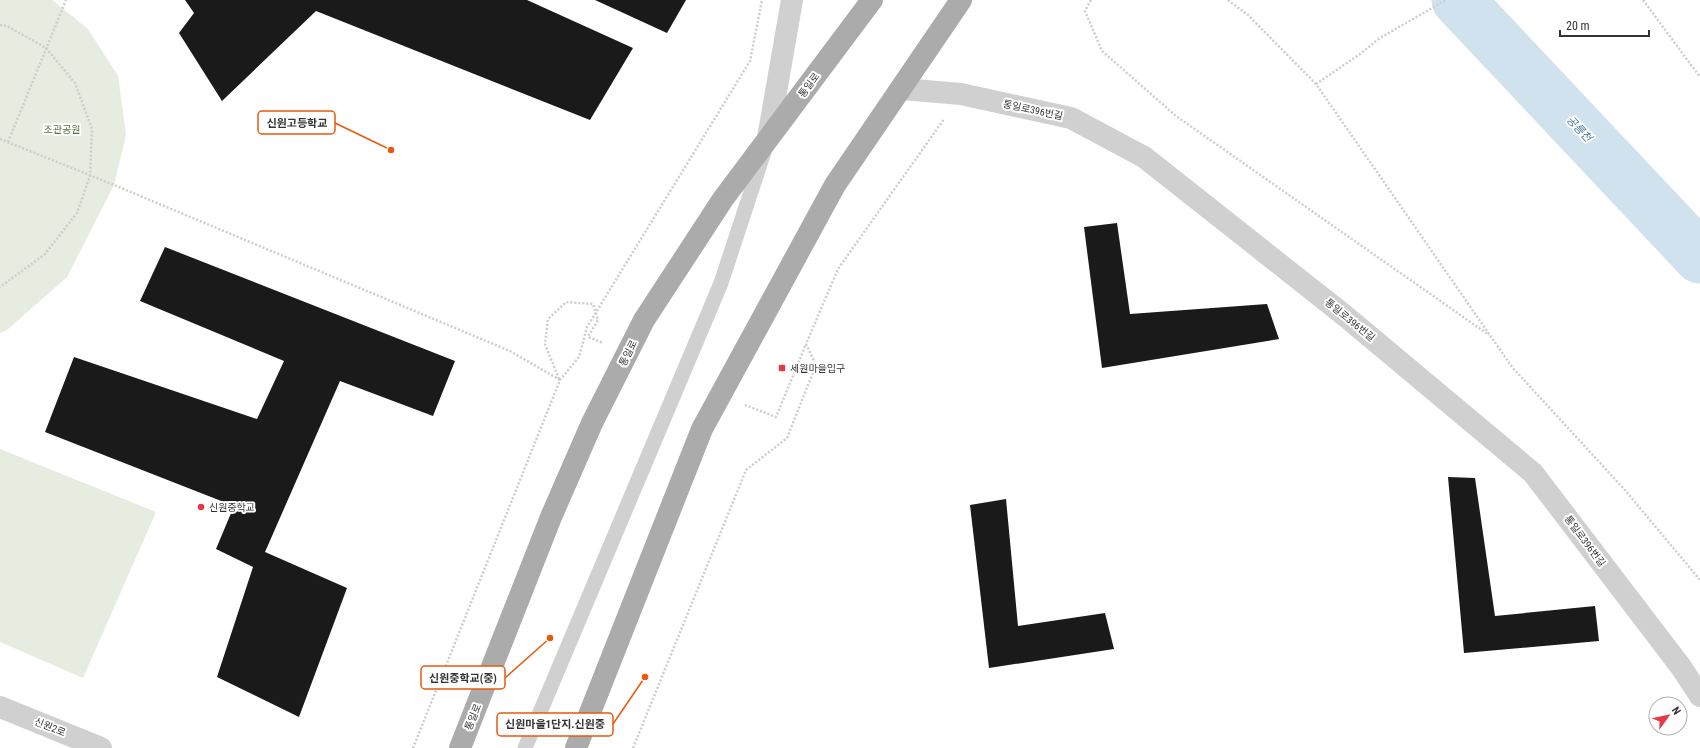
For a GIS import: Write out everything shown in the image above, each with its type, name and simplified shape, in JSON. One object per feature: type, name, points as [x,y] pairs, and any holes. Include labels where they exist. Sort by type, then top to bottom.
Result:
[{"type":"main road","name":"통일로","points":[[460,748],[551,517],[592,423],[644,320],[723,199],[872,0]]},
{"type":"main road","points":[[576,748],[702,429],[835,185],[962,0]]},
{"type":"street","points":[[768,138],[792,0]]},
{"type":"street","name":"통일로396번길","points":[[902,89],[961,94],[1071,118],[1144,157],[1344,315],[1533,473],[1681,667],[1700,696]]},
{"type":"street","name":"신원2로","points":[[0,707],[101,748]]},
{"type":"lane","points":[[525,748],[721,283],[768,138]]},
{"type":"path","points":[[8,142],[66,0]]},
{"type":"path","points":[[412,748],[560,380],[579,357],[587,327],[750,61],[762,0]]},
{"type":"path","points":[[1091,0],[1085,11],[1102,51],[1176,116],[1491,336]]},
{"type":"path","points":[[1228,0],[1248,15],[1316,84],[1512,366],[1624,488],[1700,580]]},
{"type":"path","points":[[1316,84],[1360,54],[1380,38],[1446,0]]},
{"type":"path","points":[[1643,0],[1700,77]]},
{"type":"path","points":[[0,25],[7,26],[46,48],[75,83],[92,130],[90,176],[77,213],[45,254],[0,288]]},
{"type":"path","points":[[633,748],[746,470],[787,438],[816,365],[806,344],[838,269],[961,94]]},
{"type":"path","points":[[0,139],[510,351],[560,380]]},
{"type":"green space","name":"조관공원","points":[[0,0],[52,0],[88,29],[118,76],[126,135],[114,185],[67,277],[7,330],[0,333]]},
{"type":"green space","points":[[0,449],[156,512],[83,678],[0,642]]},
{"type":"building","points":[[185,0],[527,0],[633,48],[590,120],[316,11],[222,101],[179,33],[194,13]]},
{"type":"building","points":[[595,0],[686,0],[667,33]]},
{"type":"building","points":[[1117,223],[1130,314],[1267,304],[1279,339],[1102,368],[1084,227]]},
{"type":"building","points":[[165,247],[455,361],[433,416],[340,381],[265,552],[347,588],[299,717],[217,677],[253,567],[216,549],[234,506],[45,432],[74,357],[257,419],[284,361],[140,301]]},
{"type":"building","points":[[1448,477],[1475,478],[1495,616],[1595,606],[1599,641],[1464,653]]},
{"type":"building","points":[[1006,499],[1018,626],[1105,613],[1114,649],[989,668],[970,505]]},
{"type":"waterway","name":"공릉천","points":[[1458,0],[1700,257]]},
{"type":"place","name":"신원고등학교","points":[[391,150]]},
{"type":"place","name":"세원마을입구","points":[[782,368]]},
{"type":"place","name":"신원중학교","points":[[201,507]]},
{"type":"place","name":"신원중학교(중)","points":[[550,638]]},
{"type":"place","name":"신원마을1단지.신원중","points":[[645,677]]}]
